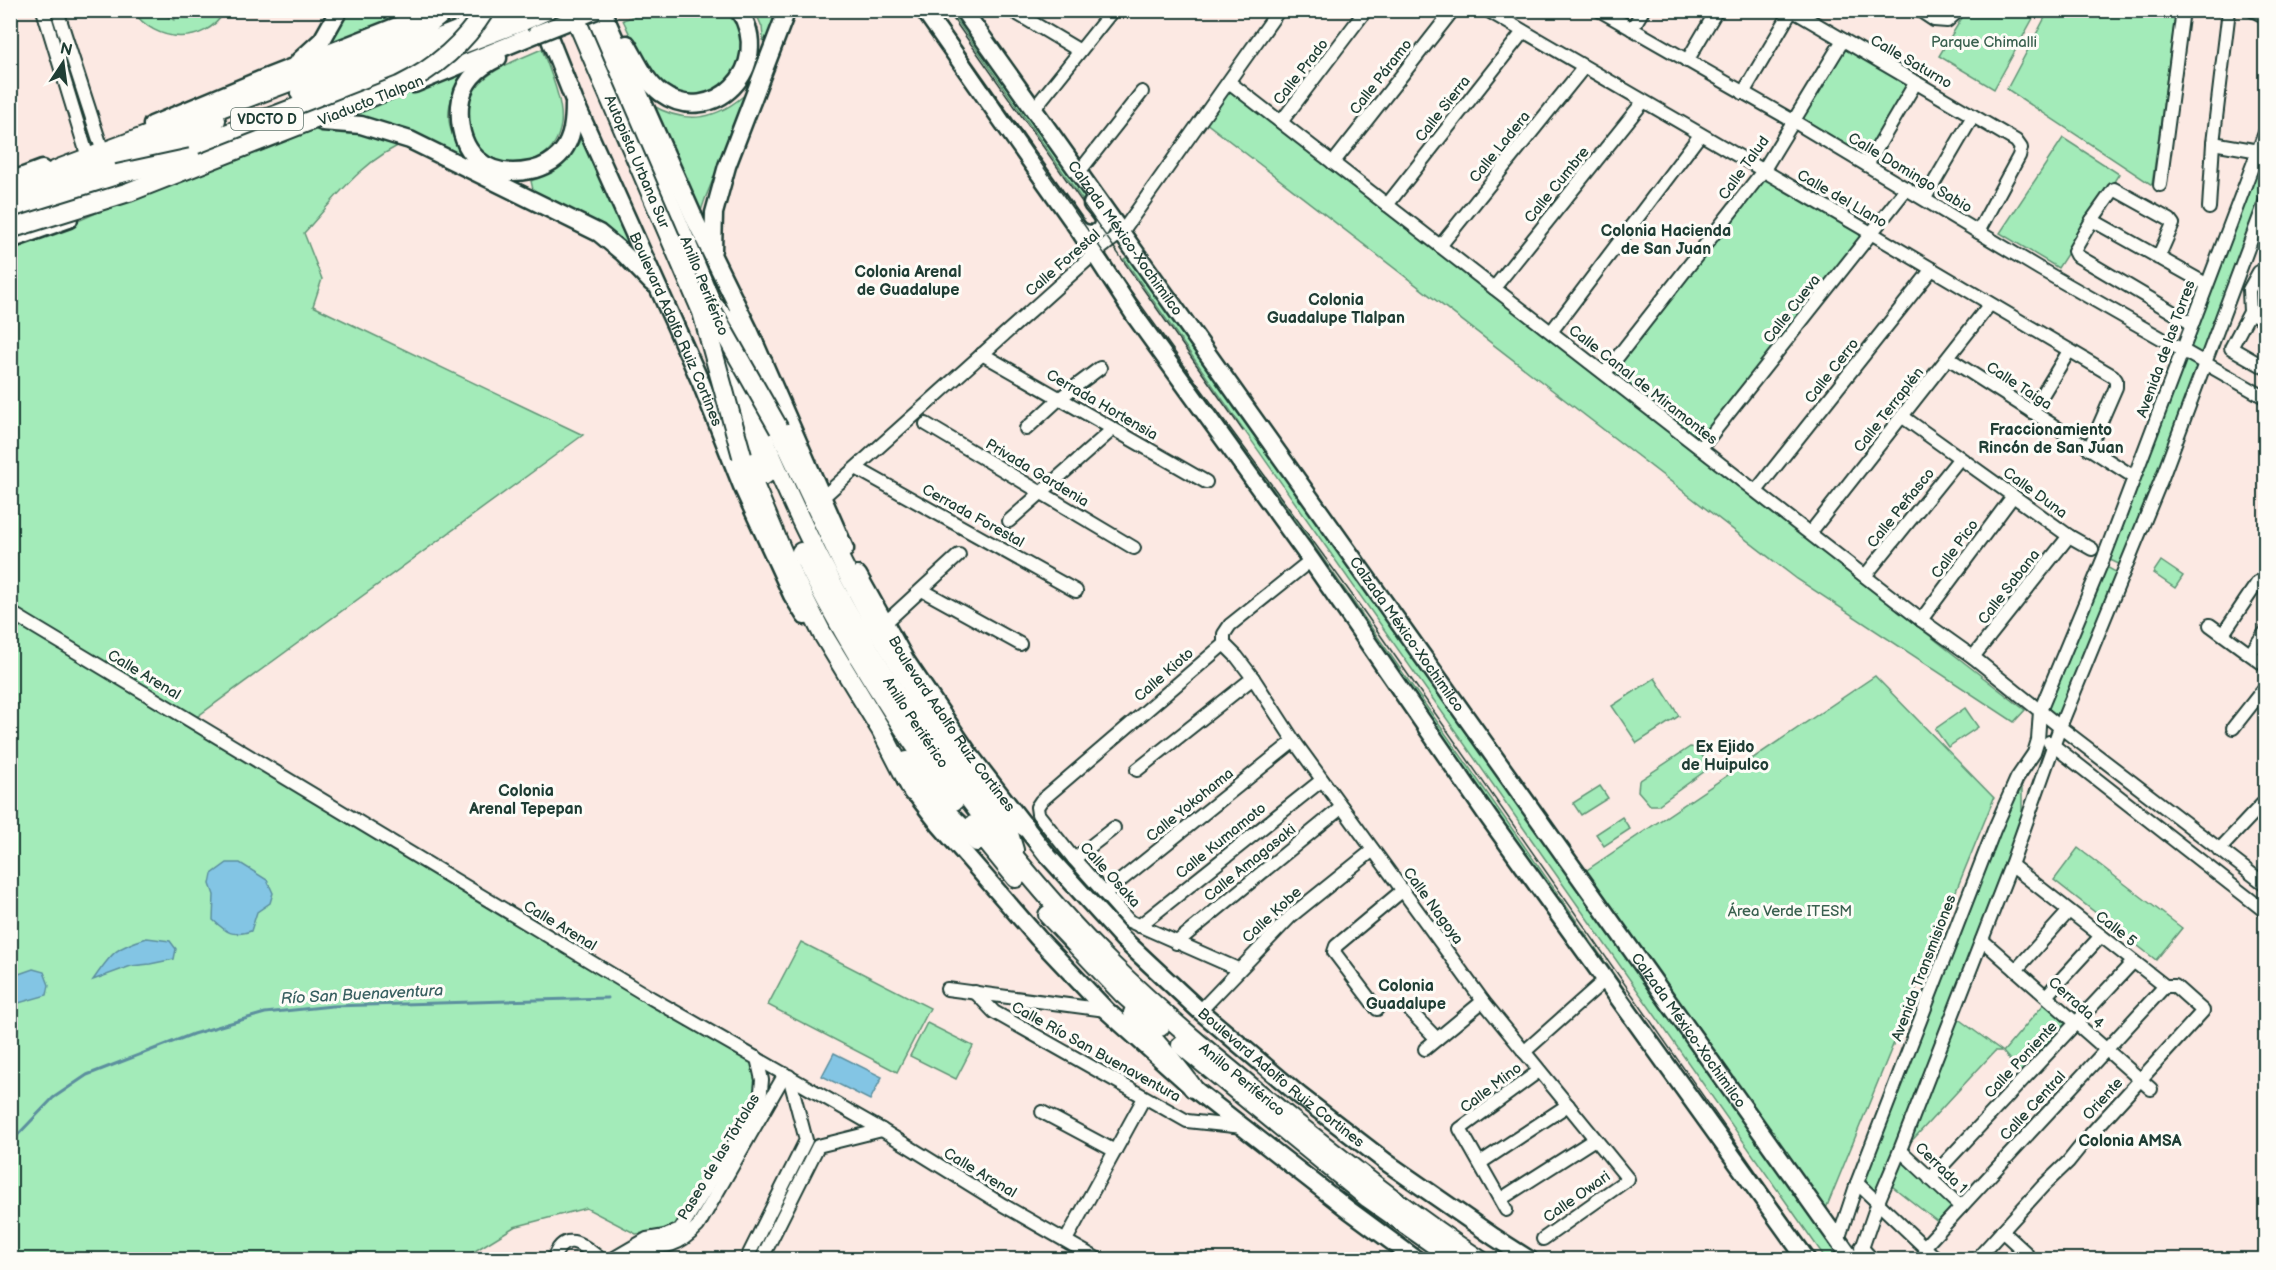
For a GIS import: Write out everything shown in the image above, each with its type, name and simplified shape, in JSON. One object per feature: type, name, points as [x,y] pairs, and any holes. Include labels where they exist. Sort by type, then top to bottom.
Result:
[{"type":"highway","points":[[12,184],[61,168],[288,76],[406,38],[428,25],[446,10]]},
{"type":"highway","points":[[10,230],[106,200],[344,108],[414,78],[462,41],[485,10]]},
{"type":"highway","name":"Viaducto Tlalpan","points":[[10,216],[527,23],[547,10]]},
{"type":"highway","name":"Anillo Periférico","points":[[566,10],[769,483],[816,583],[882,699],[938,779],[1007,858],[1110,963],[1195,1041],[1390,1197],[1480,1260]]},
{"type":"highway","name":"Autopista Urbana Sur","points":[[572,10],[708,308]]},
{"type":"highway","name":"Autopista Urbana Sur","points":[[582,10],[708,308]]},
{"type":"highway","name":"Anillo Periférico","points":[[598,11],[708,308],[777,472],[803,529],[847,613],[912,721],[967,797],[1007,858],[1066,936],[1122,993],[1213,1072],[1368,1198],[1456,1260]]},
{"type":"highway","name":"Viaducto Tlalpan","points":[[10,204],[527,23]]},
{"type":"highway","points":[[10,216],[189,134],[288,76]]},
{"type":"highway","points":[[10,204],[116,168],[236,149]]},
{"type":"highway","points":[[10,216],[110,204]]},
{"type":"highway","points":[[708,308],[790,450],[839,557],[870,616],[908,680],[1007,827],[1012,841],[1007,858],[976,841],[946,812],[881,730]]},
{"type":"highway","points":[[708,308],[763,362]]},
{"type":"highway","points":[[708,308],[742,456],[766,513],[791,572],[822,633],[881,730],[913,792]]},
{"type":"highway","points":[[964,765],[1002,807],[1032,820]]},
{"type":"highway","points":[[1122,993],[1138,1021],[1174,1061],[1193,1088]]},
{"type":"main road","points":[[288,76],[322,40],[339,10]]},
{"type":"main road","points":[[12,184],[94,149],[288,76],[438,10]]},
{"type":"main road","points":[[598,11],[620,33],[653,86],[673,99],[693,103],[716,98],[729,91],[739,82],[746,70],[750,51],[745,22],[739,10]]},
{"type":"main road","points":[[716,262],[713,249],[713,224],[720,190],[727,166],[787,10]]},
{"type":"main road","points":[[924,10],[1095,253],[1135,316],[1311,560],[1489,818],[1808,1260]]},
{"type":"main road","name":"Calzada México-Xochimilco","points":[[963,10],[1838,1240],[1857,1255]]},
{"type":"main road","name":"Viaducto Tlalpan","points":[[10,240],[322,122],[527,23],[598,11]]},
{"type":"main road","name":"Boulevard Adolfo Ruiz Cortines","points":[[598,11],[763,362],[850,561],[906,661],[964,746],[1032,820],[1047,855],[1123,939],[1200,1011],[1299,1095],[1386,1162],[1494,1238],[1530,1260]]},
{"type":"main road","points":[[527,23],[518,48],[486,64],[466,83],[461,94],[460,131],[473,156],[492,169],[506,173],[537,168],[552,161],[562,153],[569,141],[574,122],[574,100]]},
{"type":"main road","name":"Boulevard Adolfo Ruiz Cortines","points":[[527,23],[574,100],[666,302],[742,486],[792,595],[891,760],[913,792],[1038,938],[1106,1010],[1193,1088],[1417,1260]]},
{"type":"main road","points":[[322,122],[361,125],[410,140],[599,233],[647,276],[666,302]]},
{"type":"main road","points":[[520,172],[528,198]]},
{"type":"main road","points":[[1079,230],[1092,235],[1099,231],[1103,222],[1084,192],[1080,173]]},
{"type":"street","points":[[43,10],[94,149]]},
{"type":"street","points":[[57,10],[94,149]]},
{"type":"street","points":[[1011,10],[1080,51]]},
{"type":"street","points":[[1033,110],[1113,10]]},
{"type":"street","name":"Calle Forestal","points":[[822,498],[1095,253],[1122,232],[1279,10]]},
{"type":"street","name":"Calle Prado","points":[[1281,122],[1366,10]]},
{"type":"street","name":"Calle Páramo","points":[[1333,163],[1453,10]]},
{"type":"street","name":"Calle del Llano","points":[[1486,10],[2113,376],[2116,380],[2116,387],[2090,449]]},
{"type":"street","name":"Calle Domingo Sabio","points":[[1599,10],[1795,122],[1925,198],[1978,232],[2265,398]]},
{"type":"street","points":[[1632,29],[1643,10]]},
{"type":"street","points":[[1688,61],[1717,10]]},
{"type":"street","points":[[1743,93],[1792,10]]},
{"type":"street","name":"Calle Saturno","points":[[1792,10],[2016,141],[2021,148],[2019,156],[1978,232]]},
{"type":"street","points":[[1919,10],[1934,20],[1947,21],[1959,10]]},
{"type":"street","points":[[2160,184],[2183,10]]},
{"type":"street","points":[[2209,208],[2213,142],[2229,10]]},
{"type":"street","points":[[2252,10],[2265,17]]},
{"type":"street","name":"Calle Sierra","points":[[1387,205],[1523,32]]},
{"type":"street","name":"Calle Talud","points":[[1605,374],[1763,171],[1844,40]]},
{"type":"street","name":"Calle Ladera","points":[[1440,246],[1584,67]]},
{"type":"street","name":"Calle Canal de Miramontes","points":[[1229,82],[2265,885]]},
{"type":"street","points":[[1867,165],[1916,82]]},
{"type":"street","points":[[1080,173],[1142,92]]},
{"type":"street","name":"Calle Cumbre","points":[[1494,288],[1643,102]]},
{"type":"street","points":[[1925,198],[1973,116]]},
{"type":"street","name":"Avenida de las Torres","points":[[2040,711],[2104,557],[2206,284],[2261,151],[2265,130]]},
{"type":"street","points":[[1551,332],[1700,135]]},
{"type":"street","points":[[2213,142],[2261,151]]},
{"type":"street","name":"Calle Cueva","points":[[1701,448],[1907,188]]},
{"type":"street","points":[[2158,258],[2173,224],[2170,220],[2118,190],[2111,191],[2074,250],[2076,255],[2191,323]]},
{"type":"street","points":[[1874,1260],[1857,1255],[2011,865],[2060,727],[2156,494],[2265,200]]},
{"type":"street","points":[[2092,220],[2206,284]]},
{"type":"street","name":"Calle Cerro","points":[[1756,491],[1932,269]]},
{"type":"street","points":[[2265,275],[2259,272],[2248,290],[2250,312],[2231,348],[2265,368]]},
{"type":"street","points":[[2234,282],[2248,290]]},
{"type":"street","name":"Calle Terraplén","points":[[1810,533],[1990,304]]},
{"type":"street","points":[[2250,312],[2265,321]]},
{"type":"street","points":[[2032,412],[2069,351]]},
{"type":"street","name":"Cerrada Hortensia","points":[[982,354],[1206,482]]},
{"type":"street","name":"Calle Taiga","points":[[1948,358],[2134,477]]},
{"type":"street","points":[[1026,429],[1060,398],[1100,368]]},
{"type":"street","name":"Calle Duna","points":[[1903,417],[2069,536],[2092,549]]},
{"type":"street","name":"Privada Gardenia","points":[[926,424],[1134,548]]},
{"type":"street","points":[[1009,521],[1113,429]]},
{"type":"street","name":"Calle Peñasco","points":[[1865,576],[1960,458]]},
{"type":"street","name":"Cerrada Forestal","points":[[856,468],[1076,591]]},
{"type":"street","name":"Calle Pico","points":[[1921,620],[2013,496]]},
{"type":"street","name":"Calle Sabana","points":[[1973,657],[2069,536]]},
{"type":"street","points":[[885,623],[959,555]]},
{"type":"street","name":"Calle Kioto","points":[[1032,820],[1041,801],[1224,644],[1224,634],[1230,625],[1311,560]]},
{"type":"street","points":[[2223,634],[2258,582]]},
{"type":"street","points":[[922,590],[1020,644]]},
{"type":"street","name":"Calle Arenal","points":[[10,612],[640,992],[882,1130],[1003,1205],[1099,1260]]},
{"type":"street","points":[[2210,625],[2265,666]]},
{"type":"street","points":[[2250,654],[2265,631]]},
{"type":"street","name":"Calle Nagoya","points":[[1224,644],[1253,678],[1294,741],[1483,1001],[1628,1179]]},
{"type":"street","points":[[1137,770],[1253,678]]},
{"type":"street","points":[[2234,728],[2265,686]]},
{"type":"street","name":"Avenida Transmisiones","points":[[1838,1240],[1857,1183],[2008,794],[2034,753],[2040,711]]},
{"type":"street","points":[[2038,734],[2265,912]]},
{"type":"street","name":"Calle Yokohama","points":[[1105,892],[1294,741]]},
{"type":"street","points":[[2023,769],[2033,767],[2039,770],[2042,776]]},
{"type":"street","name":"Calle Kumamoto","points":[[1139,926],[1322,780]]},
{"type":"street","points":[[2219,850],[2265,800]]},
{"type":"street","name":"Calle Amagasaki","points":[[1176,943],[1342,807]]},
{"type":"street","name":"Calle Osaka","points":[[1032,820],[1074,859],[1129,921],[1238,969]]},
{"type":"street","points":[[1074,859],[1114,828]]},
{"type":"street","name":"Calle Kobe","points":[[1200,1011],[1291,915],[1373,850]]},
{"type":"street","name":"Calle 5","points":[[2011,865],[2133,962],[2165,986],[2175,986],[2203,1011]]},
{"type":"street","points":[[1377,1009],[1334,952],[1336,946],[1403,890]]},
{"type":"street","points":[[2016,970],[2069,911]]},
{"type":"street","points":[[2046,996],[2101,936]]},
{"type":"street","name":"Cerrada 4","points":[[1982,940],[2151,1089]]},
{"type":"street","name":"Calle Poniente","points":[[1930,1179],[2133,962]]},
{"type":"street","points":[[1524,1052],[1606,979]]},
{"type":"street","name":"Calle Central","points":[[1924,1247],[2165,986]]},
{"type":"street","points":[[947,989],[1106,1010]]},
{"type":"street","name":"Calle Río San Buenaventura","points":[[975,992],[994,1012],[1187,1121],[1245,1128]]},
{"type":"street","points":[[1425,1049],[1483,1001]]},
{"type":"street","name":"Oriente","points":[[1976,1260],[2068,1162],[2203,1011]]},
{"type":"street","points":[[1411,1012],[1437,1039]]},
{"type":"street","name":"Paseo de las Tórtolas","points":[[611,1260],[648,1239],[680,1230],[760,1102],[762,1080],[757,1058]]},
{"type":"street","name":"Calle Mino","points":[[1480,1163],[1460,1129],[1539,1071]]},
{"type":"street","points":[[787,1075],[806,1140],[811,1147],[882,1130]]},
{"type":"street","name":"Paseo de las Tórtolas","points":[[634,1247],[669,1246],[685,1240],[698,1226],[787,1075]]},
{"type":"street","points":[[1066,1240],[1144,1098]]},
{"type":"street","points":[[1568,1105],[1480,1163],[1504,1204],[1595,1139]]},
{"type":"street","points":[[1042,1112],[1116,1150]]},
{"type":"street","points":[[746,1260],[806,1140]]},
{"type":"street","points":[[760,1260],[818,1146]]},
{"type":"street","name":"Cerrada 1","points":[[1900,1150],[1960,1208]]},
{"type":"street","points":[[794,1164],[802,1164],[807,1170]]},
{"type":"street","name":"Calle Owari","points":[[1543,1239],[1628,1179]]},
{"type":"street","points":[[1857,1183],[1938,1260]]},
{"type":"street","points":[[2002,1231],[2026,1254]]},
{"type":"street","points":[[553,1260],[558,1248],[562,1243],[568,1241],[585,1246],[602,1260]]},
{"type":"green space","points":[[418,10],[317,55],[346,11]]},
{"type":"green space","points":[[2049,10],[2176,11],[2152,185],[2007,89]]},
{"type":"green space","points":[[133,11],[158,11],[174,20],[180,11],[225,11],[216,23],[205,31],[179,36],[166,35],[154,30],[142,22]]},
{"type":"green space","points":[[649,11],[724,11],[740,32],[743,46],[739,62],[728,84],[710,92],[692,96],[674,92],[660,82],[641,57],[623,20]]},
{"type":"green space","points":[[755,11],[779,11],[764,47],[762,27]]},
{"type":"green space","points":[[950,11],[962,11],[1079,186],[1099,218],[1100,225]]},
{"type":"green space","name":"Parque Chimalli","points":[[1966,11],[2037,11],[1994,89],[1939,56]]},
{"type":"green space","points":[[1844,41],[1915,82],[1867,162],[1796,122]]},
{"type":"green space","points":[[542,49],[560,106],[561,124],[555,143],[543,155],[527,162],[510,164],[494,159],[480,149],[471,134],[468,113],[471,96],[482,81],[495,71]]},
{"type":"green space","points":[[468,67],[454,92],[449,115],[454,139],[470,163],[342,121]]},
{"type":"green space","points":[[1229,89],[2025,710],[2014,722],[1797,579],[1205,122]]},
{"type":"green space","points":[[749,91],[701,211],[650,104],[677,115],[702,117],[726,108]]},
{"type":"green space","points":[[322,123],[409,141],[378,157],[364,168],[304,233],[322,279],[313,306],[583,435],[191,721],[11,609],[10,251],[146,191]]},
{"type":"green space","points":[[2063,138],[2119,174],[2058,268],[2000,233]]},
{"type":"green space","points":[[581,139],[640,266],[534,194],[531,181],[560,165]]},
{"type":"green space","points":[[2255,153],[2265,156],[2265,211],[2205,359],[2183,347]]},
{"type":"green space","points":[[1764,175],[1866,232],[1701,444],[1609,372]]},
{"type":"green space","points":[[1129,256],[1845,1259],[1826,1259],[1124,259]]},
{"type":"green space","points":[[1169,348],[1303,530],[1669,1053],[1809,1258]]},
{"type":"green space","points":[[2184,355],[2201,365],[2123,566],[2106,558]]},
{"type":"green space","points":[[2161,561],[2183,576],[2175,588],[2153,573]]},
{"type":"green space","points":[[2103,565],[2121,575],[2060,719],[2046,706]]},
{"type":"green space","points":[[11,617],[753,1062],[760,1092],[673,1229],[636,1234],[586,1208],[514,1227],[462,1259],[11,1259]]},
{"type":"green space","name":"Área Verde ITESM","points":[[1875,676],[1994,798],[1823,1216],[1584,872]]},
{"type":"green space","points":[[1655,678],[1679,716],[1637,743],[1612,706]]},
{"type":"green space","points":[[1965,708],[1978,727],[1948,747],[1935,729]]},
{"type":"green space","points":[[1690,747],[1696,748],[1707,762],[1705,771],[1658,805],[1650,805],[1638,791],[1639,781]]},
{"type":"green space","points":[[1600,786],[1608,798],[1581,815],[1573,803]]},
{"type":"green space","points":[[2022,789],[2022,820],[1876,1194],[1864,1184],[2002,814]]},
{"type":"green space","points":[[1622,817],[1630,829],[1604,846],[1596,834]]},
{"type":"green space","points":[[2078,848],[2182,928],[2156,960],[2054,880]]},
{"type":"green space","points":[[801,942],[930,1008],[897,1072],[768,1005]]},
{"type":"green space","points":[[2044,1004],[2066,1023],[2022,1074],[2003,1052]]},
{"type":"green space","points":[[1957,1018],[2002,1051],[1995,1051],[1905,1148]]},
{"type":"green space","points":[[927,1023],[973,1046],[956,1079],[910,1056]]},
{"type":"green space","points":[[1901,1158],[1955,1208],[1939,1223],[1892,1186]]},
{"type":"water","points":[[227,863],[240,863],[267,880],[273,893],[270,903],[257,912],[251,931],[239,934],[230,933],[213,920],[214,895],[210,884],[212,874]]},
{"type":"water","points":[[147,938],[170,941],[176,949],[174,959],[131,966],[93,980],[105,963],[120,949]]},
{"type":"water","points":[[33,969],[44,972],[49,985],[47,995],[15,1004],[11,1003],[11,983],[19,974]]},
{"type":"water","points":[[834,1053],[882,1077],[870,1100],[822,1076]]},
{"type":"waterway","name":"Río San Buenaventura","points":[[10,1143],[53,1098],[87,1075],[193,1034],[265,1013],[332,1006],[608,998]]},
{"type":"tram line","points":[[936,10],[1096,242],[1360,606],[1818,1260]]},
{"type":"tram line","points":[[947,10],[1243,431]]},
{"type":"district","name":"Colonia Hacienda de San Juan","points":[[1666,240]]},
{"type":"district","name":"Colonia Arenal de Guadalupe","points":[[908,281]]},
{"type":"district","name":"Colonia Guadalupe Tlalpan","points":[[1336,309]]},
{"type":"district","name":"Fraccionamiento Rincón de San Juan","points":[[2051,439]]},
{"type":"district","name":"Ex Ejido de Huipulco","points":[[1725,756]]},
{"type":"district","name":"Colonia Arenal Tepepan","points":[[526,800]]},
{"type":"district","name":"Colonia Guadalupe","points":[[1406,995]]},
{"type":"district","name":"Colonia AMSA","points":[[2130,1141]]}]
